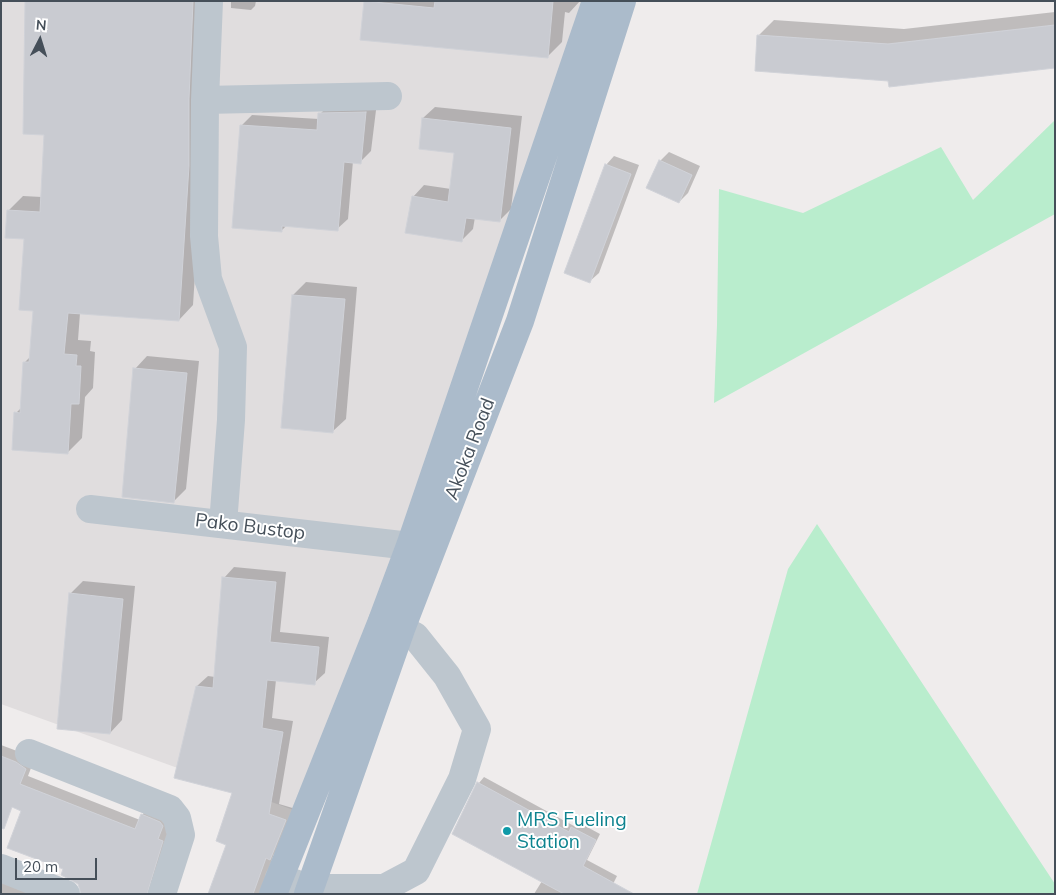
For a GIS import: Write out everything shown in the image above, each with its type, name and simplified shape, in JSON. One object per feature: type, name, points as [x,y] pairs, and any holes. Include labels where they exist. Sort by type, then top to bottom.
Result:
[{"type":"main road","points":[[276,886],[391,625],[410,546],[596,1]]},
{"type":"main road","name":"Akoka Road","points":[[309,891],[391,625],[520,322],[622,1]]},
{"type":"street","points":[[209,1],[204,236],[208,280],[232,347],[231,420],[223,524]]},
{"type":"street","points":[[206,100],[388,96]]},
{"type":"street","name":"Pako Bustop","points":[[90,508],[410,546]]},
{"type":"street","points":[[276,886],[309,891],[384,888],[416,871],[462,780],[476,729],[447,676],[415,636],[391,625]]},
{"type":"street","points":[[29,753],[170,808],[177,818],[181,835],[162,894]]},
{"type":"street","points":[[1,868],[66,894]]},
{"type":"shaded area","points":[[1,1],[590,1],[553,116],[299,812],[1,704]]},
{"type":"green space","points":[[1055,120],[1055,214],[714,403],[719,189],[803,213],[941,147],[973,200]]},
{"type":"green space","points":[[817,524],[1055,884],[1055,894],[697,894],[788,569]]},
{"type":"building","points":[[25,1],[193,1],[189,99],[189,166],[179,321],[68,313],[64,354],[77,355],[76,366],[81,366],[79,404],[71,404],[68,454],[12,450],[14,412],[20,413],[23,362],[29,362],[33,311],[19,310],[24,239],[5,238],[7,210],[40,212],[44,135],[23,134]]},
{"type":"building","points":[[364,1],[434,8],[435,1],[553,1],[548,58],[360,40]]},
{"type":"building","points":[[1055,25],[1055,68],[889,87],[888,81],[755,71],[757,35],[888,44]]},
{"type":"building","points":[[366,112],[361,164],[344,162],[338,231],[282,226],[282,232],[232,228],[240,125],[317,130],[318,113]]},
{"type":"building","points":[[422,118],[511,128],[500,222],[466,218],[462,242],[405,233],[412,196],[448,202],[454,153],[419,149]]},
{"type":"building","points":[[659,160],[692,175],[679,203],[646,188]]},
{"type":"building","points":[[605,164],[631,174],[590,283],[564,273]]},
{"type":"building","points":[[292,295],[345,299],[333,433],[281,428]]},
{"type":"building","points":[[133,368],[187,373],[174,503],[122,497]]},
{"type":"building","points":[[222,577],[276,582],[270,642],[319,647],[315,685],[267,680],[262,728],[283,732],[269,814],[286,820],[270,860],[266,858],[253,894],[208,894],[226,845],[216,841],[232,793],[174,778],[196,686],[213,688]]},
{"type":"building","points":[[69,593],[123,599],[110,734],[57,729]]},
{"type":"building","points":[[1,756],[16,762],[26,769],[20,784],[135,829],[141,814],[160,822],[163,826],[158,839],[163,841],[147,894],[81,894],[78,884],[61,875],[63,869],[7,848],[21,811],[12,807],[4,829],[1,828]]},
{"type":"building","name":"MRS Fueling Station","points":[[477,782],[569,832],[571,827],[596,840],[583,866],[634,894],[564,894],[452,834]]},
{"type":"place","name":"MRS Fueling Station","points":[[507,831]]}]
